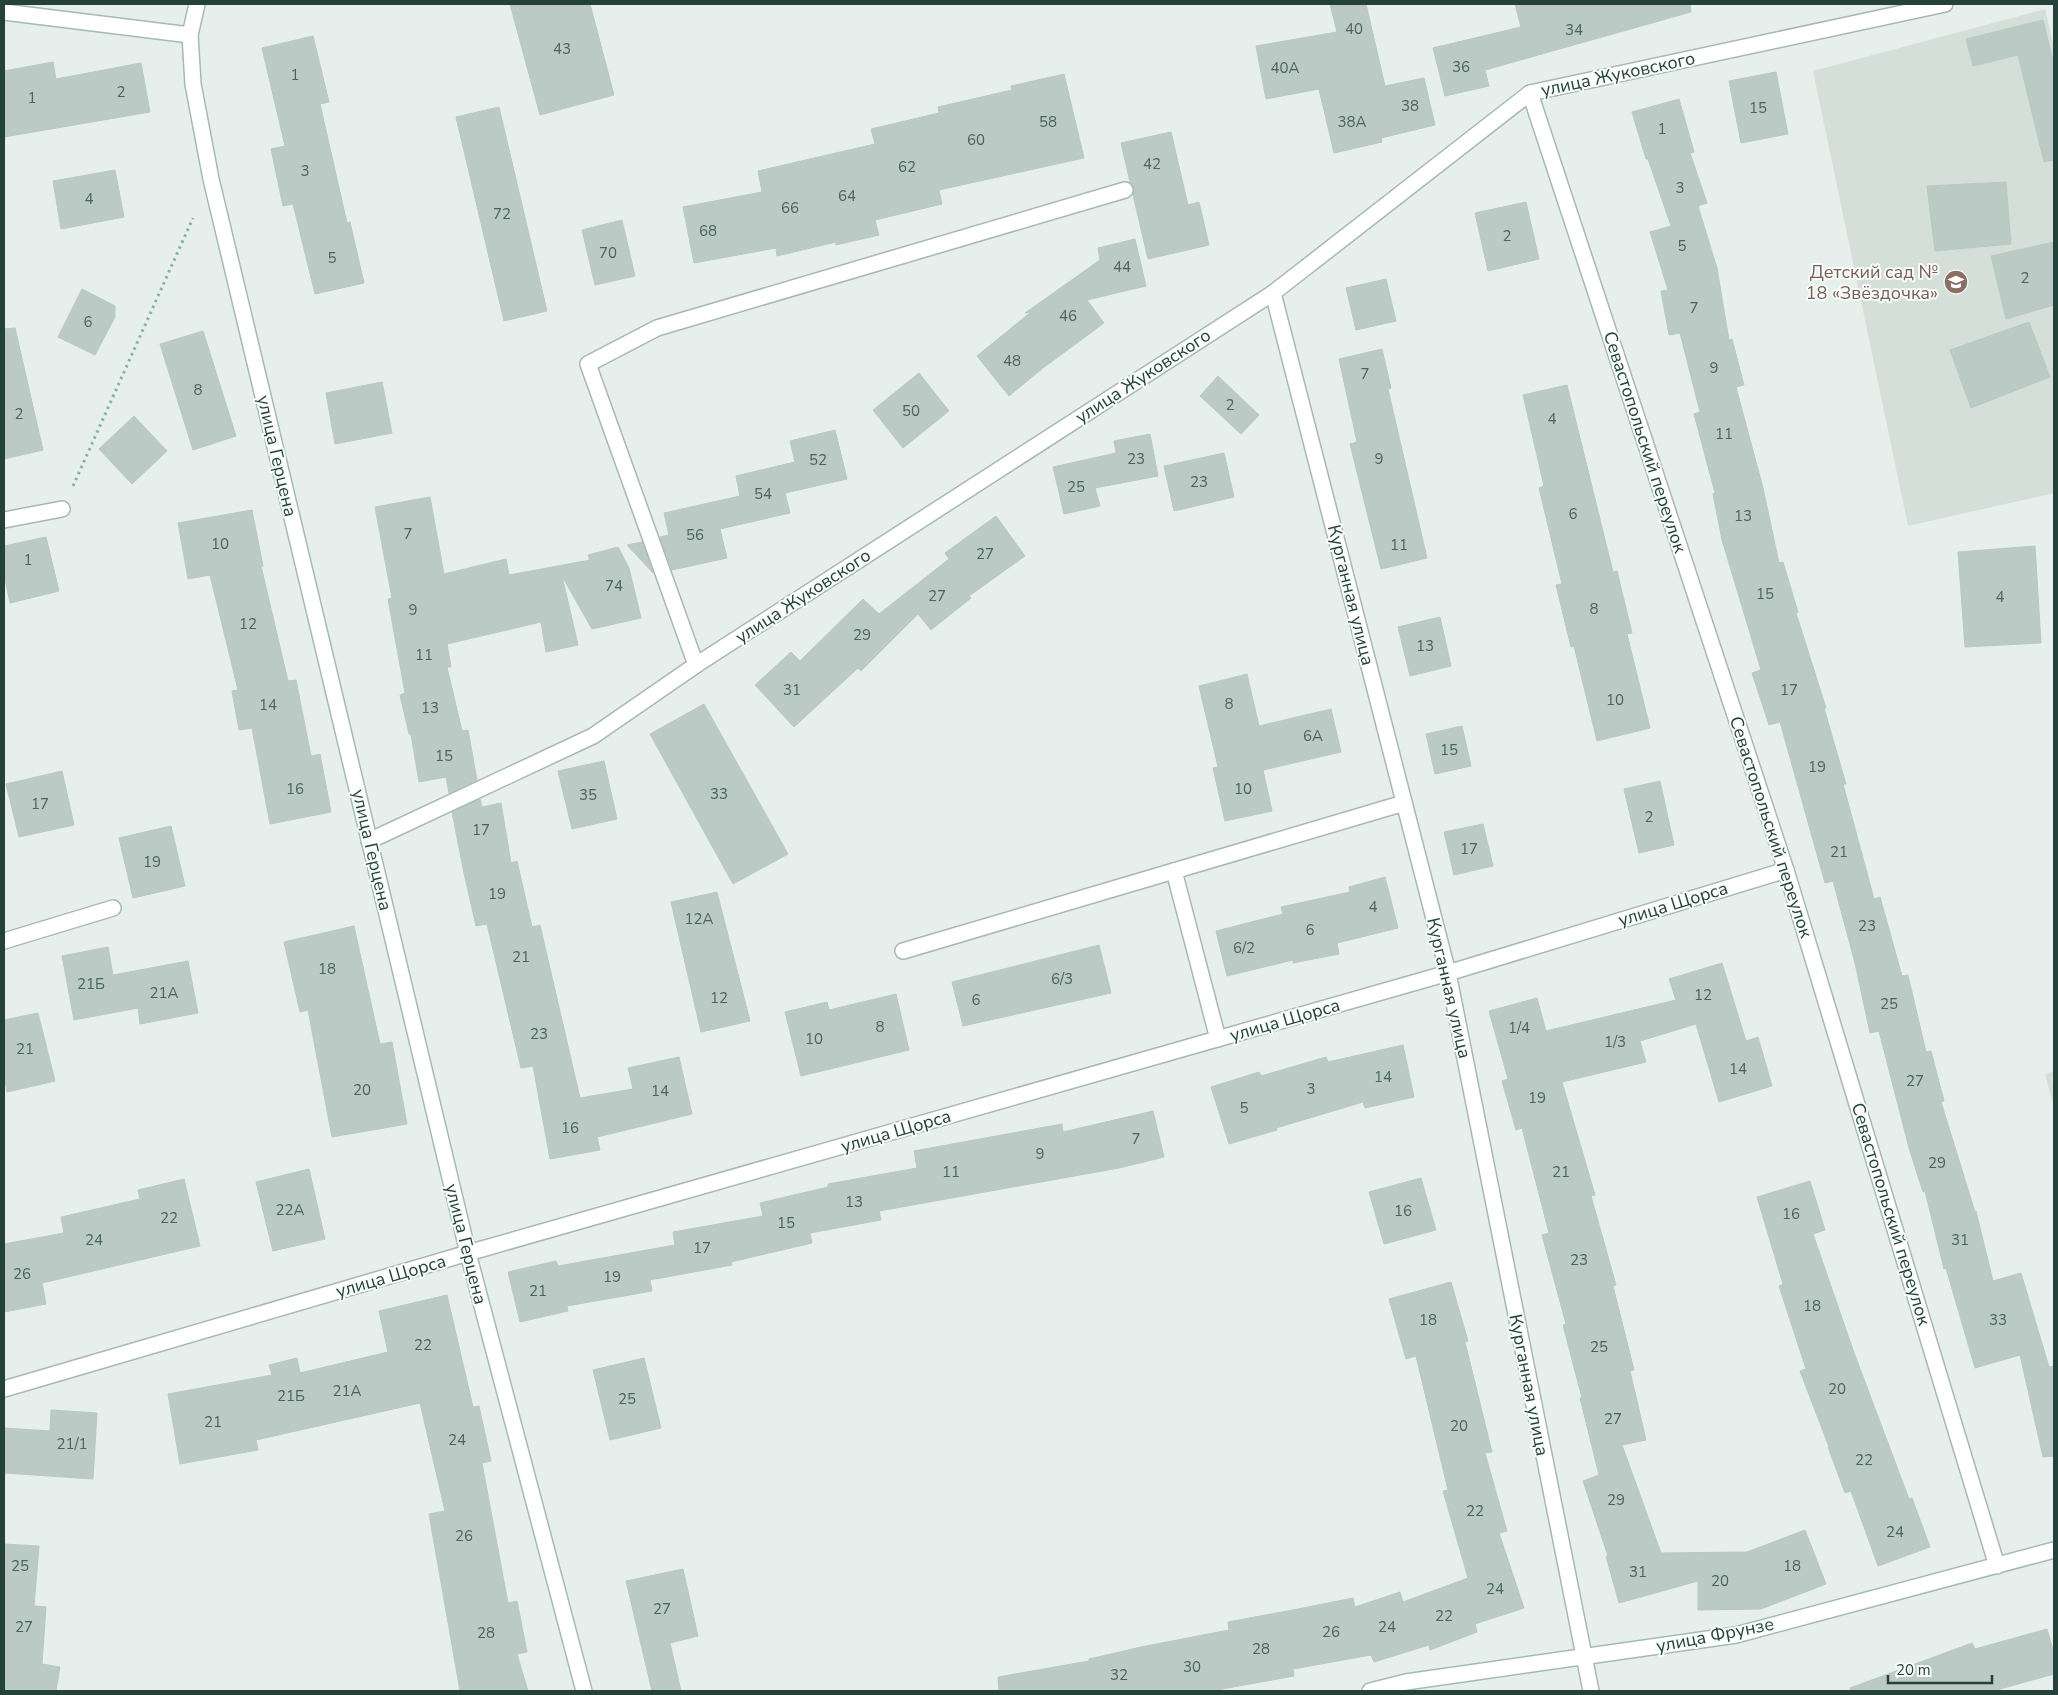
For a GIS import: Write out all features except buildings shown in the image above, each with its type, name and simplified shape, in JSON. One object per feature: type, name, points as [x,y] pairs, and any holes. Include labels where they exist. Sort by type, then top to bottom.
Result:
[{"type":"street","name":"улица Герцена","points":[[198,4],[190,35],[193,84],[211,179],[468,1253],[584,1691]]},
{"type":"street","name":"улица Жуковского","points":[[369,841],[593,736],[696,665],[1273,293],[1530,93],[1945,4]]},
{"type":"street","points":[[4,12],[190,35]]},
{"type":"street","name":"Севастопольский переулок","points":[[1530,93],[1786,870],[1997,1566]]},
{"type":"street","points":[[696,665],[588,364],[657,328],[1125,190]]},
{"type":"street","name":"Курганная улица","points":[[1273,293],[1448,973],[1591,1691]]},
{"type":"street","points":[[4,520],[62,509]]},
{"type":"street","points":[[903,952],[1404,803]]},
{"type":"street","name":"улица Щорса","points":[[4,1389],[468,1253],[1448,973],[1786,870]]},
{"type":"street","points":[[1174,871],[1218,1039]]},
{"type":"street","points":[[4,941],[113,908]]},
{"type":"street","name":"улица Фрунзе","points":[[1370,1691],[1406,1682],[1736,1635],[2054,1550]]},
{"type":"path","points":[[62,509],[211,179]]},
{"type":"shaded area","name":"Детский сад № 18 «Звёздочка»","points":[[2045,9],[2054,48],[2054,493],[1908,526],[1813,71]]},
{"type":"shaded area","points":[[2054,1071],[2054,1108],[2045,1074]]},
{"type":"place","name":"Детский сад № 18 «Звёздочка»","points":[[1956,282]]}]
